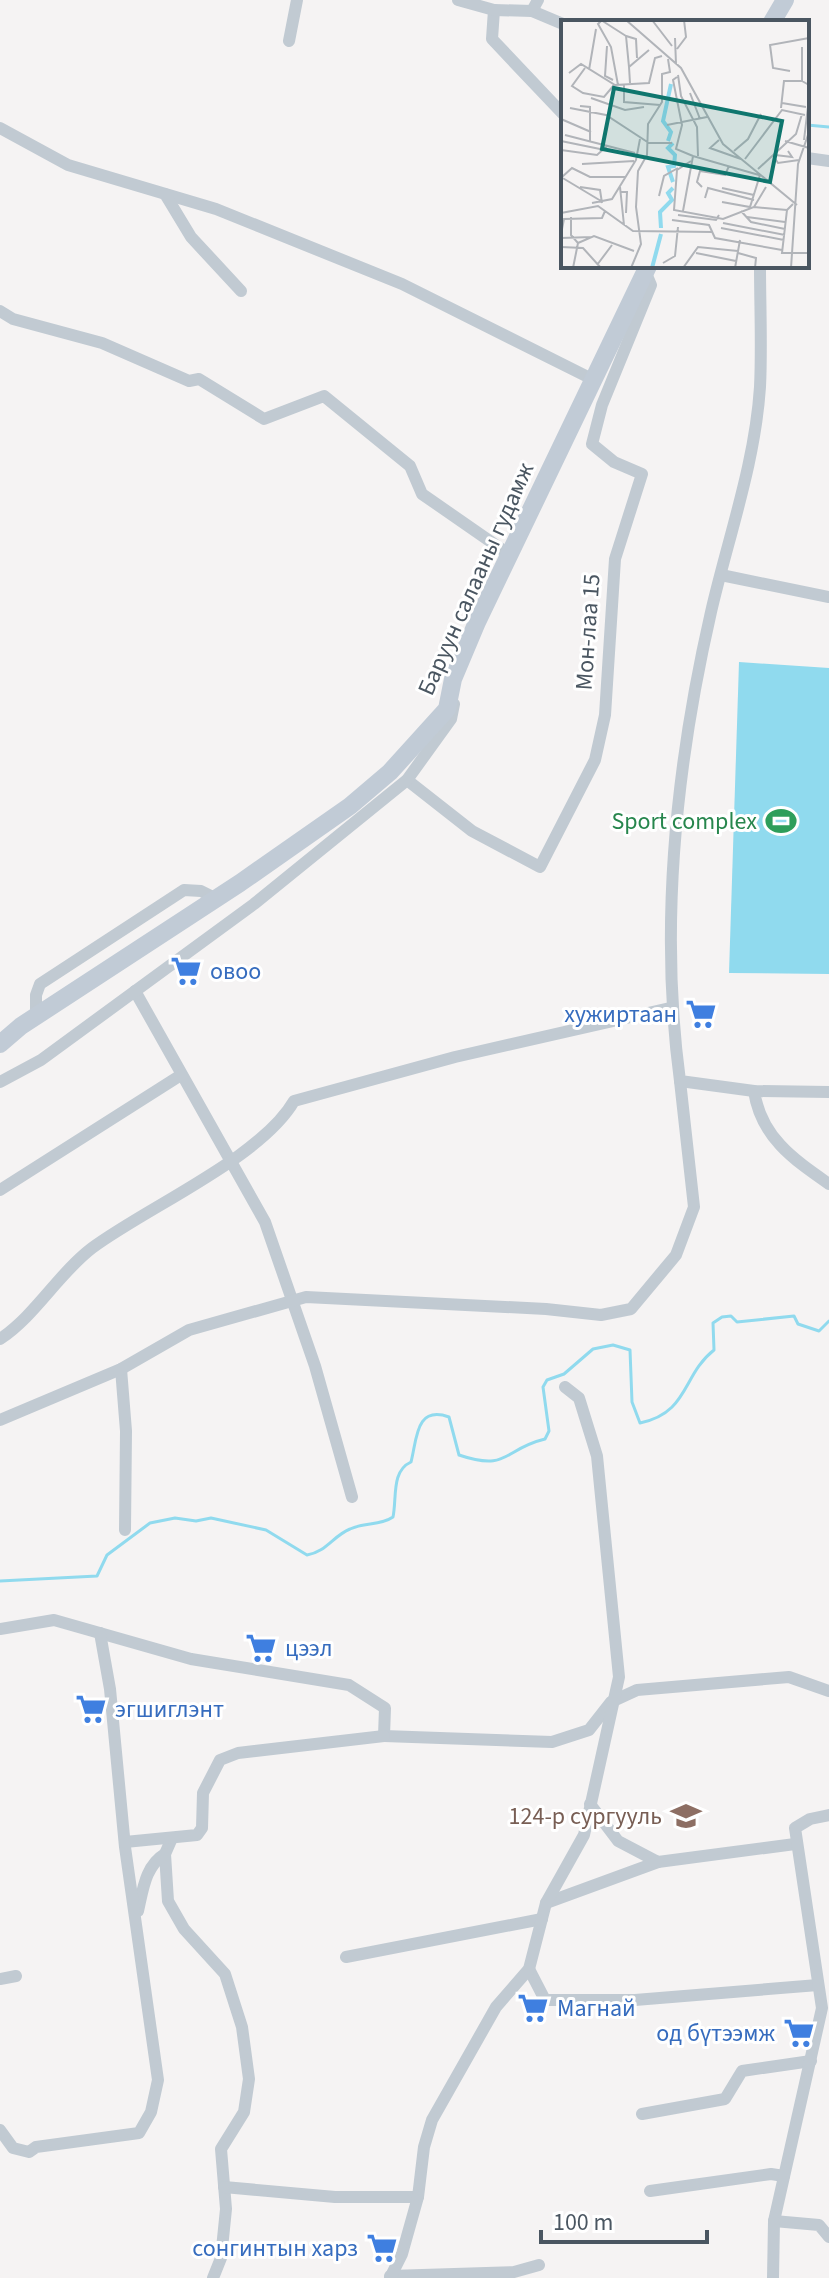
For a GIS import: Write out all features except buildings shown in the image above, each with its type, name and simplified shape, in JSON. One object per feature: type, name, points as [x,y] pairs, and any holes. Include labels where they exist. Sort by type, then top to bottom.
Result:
[{"type":"main road","points":[[773,20],[785,0]]},
{"type":"main road","name":"Баруун салааны гудамж","points":[[0,1044],[350,806],[390,772],[447,709],[453,679],[465,650],[646,268]]},
{"type":"street","points":[[289,41],[297,0]]},
{"type":"street","points":[[466,1],[494,10],[535,6],[561,23]]},
{"type":"street","points":[[494,10],[492,39],[561,112]]},
{"type":"street","points":[[0,128],[68,165],[216,209],[402,284],[594,380]]},
{"type":"street","points":[[809,158],[829,161]]},
{"type":"street","points":[[165,194],[191,237],[241,291]]},
{"type":"street","name":"Мон-лаа 15","points":[[407,780],[472,831],[540,867],[595,760],[605,715],[615,559],[642,474],[614,462],[592,444],[602,405],[651,285],[646,268]]},
{"type":"street","points":[[0,1420],[121,1369],[189,1330],[306,1297],[390,1304],[546,1309],[601,1315],[631,1309],[676,1255],[694,1207],[670,1008],[678,792],[721,575],[737,518],[760,389],[760,268]]},
{"type":"street","points":[[0,311],[13,319],[102,343],[189,381],[199,379],[264,419],[324,396],[410,466],[422,494],[510,555]]},
{"type":"street","points":[[721,575],[829,597]]},
{"type":"street","points":[[0,1082],[41,1060],[264,897],[407,780],[451,719],[465,650]]},
{"type":"street","points":[[36,1017],[40,984],[119,932],[184,890],[201,891],[217,899]]},
{"type":"street","points":[[119,932],[133,955]]},
{"type":"street","points":[[135,991],[265,1222],[294,1302],[352,1497]]},
{"type":"street","points":[[0,1339],[92,1249],[229,1160],[284,1117],[294,1101],[670,1008]]},
{"type":"street","points":[[0,1190],[181,1075]]},
{"type":"street","points":[[680,1081],[754,1091],[829,1092]]},
{"type":"street","points":[[754,1091],[767,1133],[794,1160],[829,1184]]},
{"type":"street","points":[[121,1369],[126,1431],[125,1530]]},
{"type":"street","points":[[539,2265],[514,2272],[390,2277],[402,2254],[418,2197],[424,2147],[432,2120],[496,2007],[529,1969],[546,1903],[584,1835],[611,1702],[619,1677],[597,1456],[579,1398],[565,1387]]},
{"type":"street","points":[[0,1629],[54,1620],[191,1659],[349,1685],[385,1708],[384,1736]]},
{"type":"street","points":[[0,2130],[13,2148],[29,2152],[36,2147],[139,2133],[151,2112],[158,2063],[125,1842],[110,1689],[100,1633]]},
{"type":"street","points":[[125,1842],[197,1835],[202,1828],[203,1793],[220,1760],[238,1753],[384,1736],[552,1742],[589,1730],[611,1702],[637,1690],[773,1677],[808,1681],[829,1691]]},
{"type":"street","points":[[590,1804],[618,1841],[658,1862]]},
{"type":"street","points":[[773,2278],[774,2221],[822,2008],[795,1828],[810,1819],[829,1815]]},
{"type":"street","points":[[172,1838],[165,1854],[168,1901],[184,1929],[225,1974],[242,2027],[249,2079],[244,2112],[221,2149],[226,2209],[221,2258],[213,2278]]},
{"type":"street","points":[[546,1903],[658,1862],[795,1844]]},
{"type":"street","points":[[136,1918],[154,1861],[165,1854]]},
{"type":"street","points":[[346,1957],[542,1919]]},
{"type":"street","points":[[529,1969],[545,2000],[635,2000],[818,1985]]},
{"type":"street","points":[[0,1979],[16,1976]]},
{"type":"street","points":[[642,2114],[725,2099],[742,2071],[811,2061]]},
{"type":"street","points":[[650,2191],[771,2174],[784,2176]]},
{"type":"street","points":[[224,2187],[335,2197],[418,2197]]},
{"type":"street","points":[[774,2221],[819,2225],[829,2237]]},
{"type":"water","name":"Sport complex","points":[[739,662],[829,668],[829,974],[729,973]]},
{"type":"waterway","points":[[809,125],[829,127]]},
{"type":"waterway","points":[[0,1581],[97,1576],[107,1555],[150,1523],[175,1518],[196,1521],[211,1518],[266,1530],[307,1555],[314,1553],[350,1529],[393,1517],[400,1472],[411,1462],[420,1427],[430,1416],[449,1417],[459,1455],[475,1460],[497,1460],[545,1439],[549,1431],[543,1387],[547,1380],[564,1374],[593,1349],[613,1345],[630,1350],[632,1402],[640,1423],[656,1418],[677,1402],[696,1371],[714,1350],[713,1323],[722,1317],[731,1316],[737,1322],[794,1316],[798,1324],[819,1331],[829,1321]]},
{"type":"place","name":"Sport complex","points":[[781,821]]},
{"type":"place","name":"овоо","points":[[186,971]]},
{"type":"place","name":"хужиртаан","points":[[701,1014]]},
{"type":"place","name":"цээл","points":[[261,1648]]},
{"type":"place","name":"эгшиглэнт","points":[[91,1709]]},
{"type":"place","name":"124-р сургууль","points":[[686,1816]]},
{"type":"place","name":"Магнай","points":[[533,2008]]},
{"type":"place","name":"од бүтээмж","points":[[799,2033]]},
{"type":"place","name":"сонгинтын харз","points":[[382,2248]]}]
